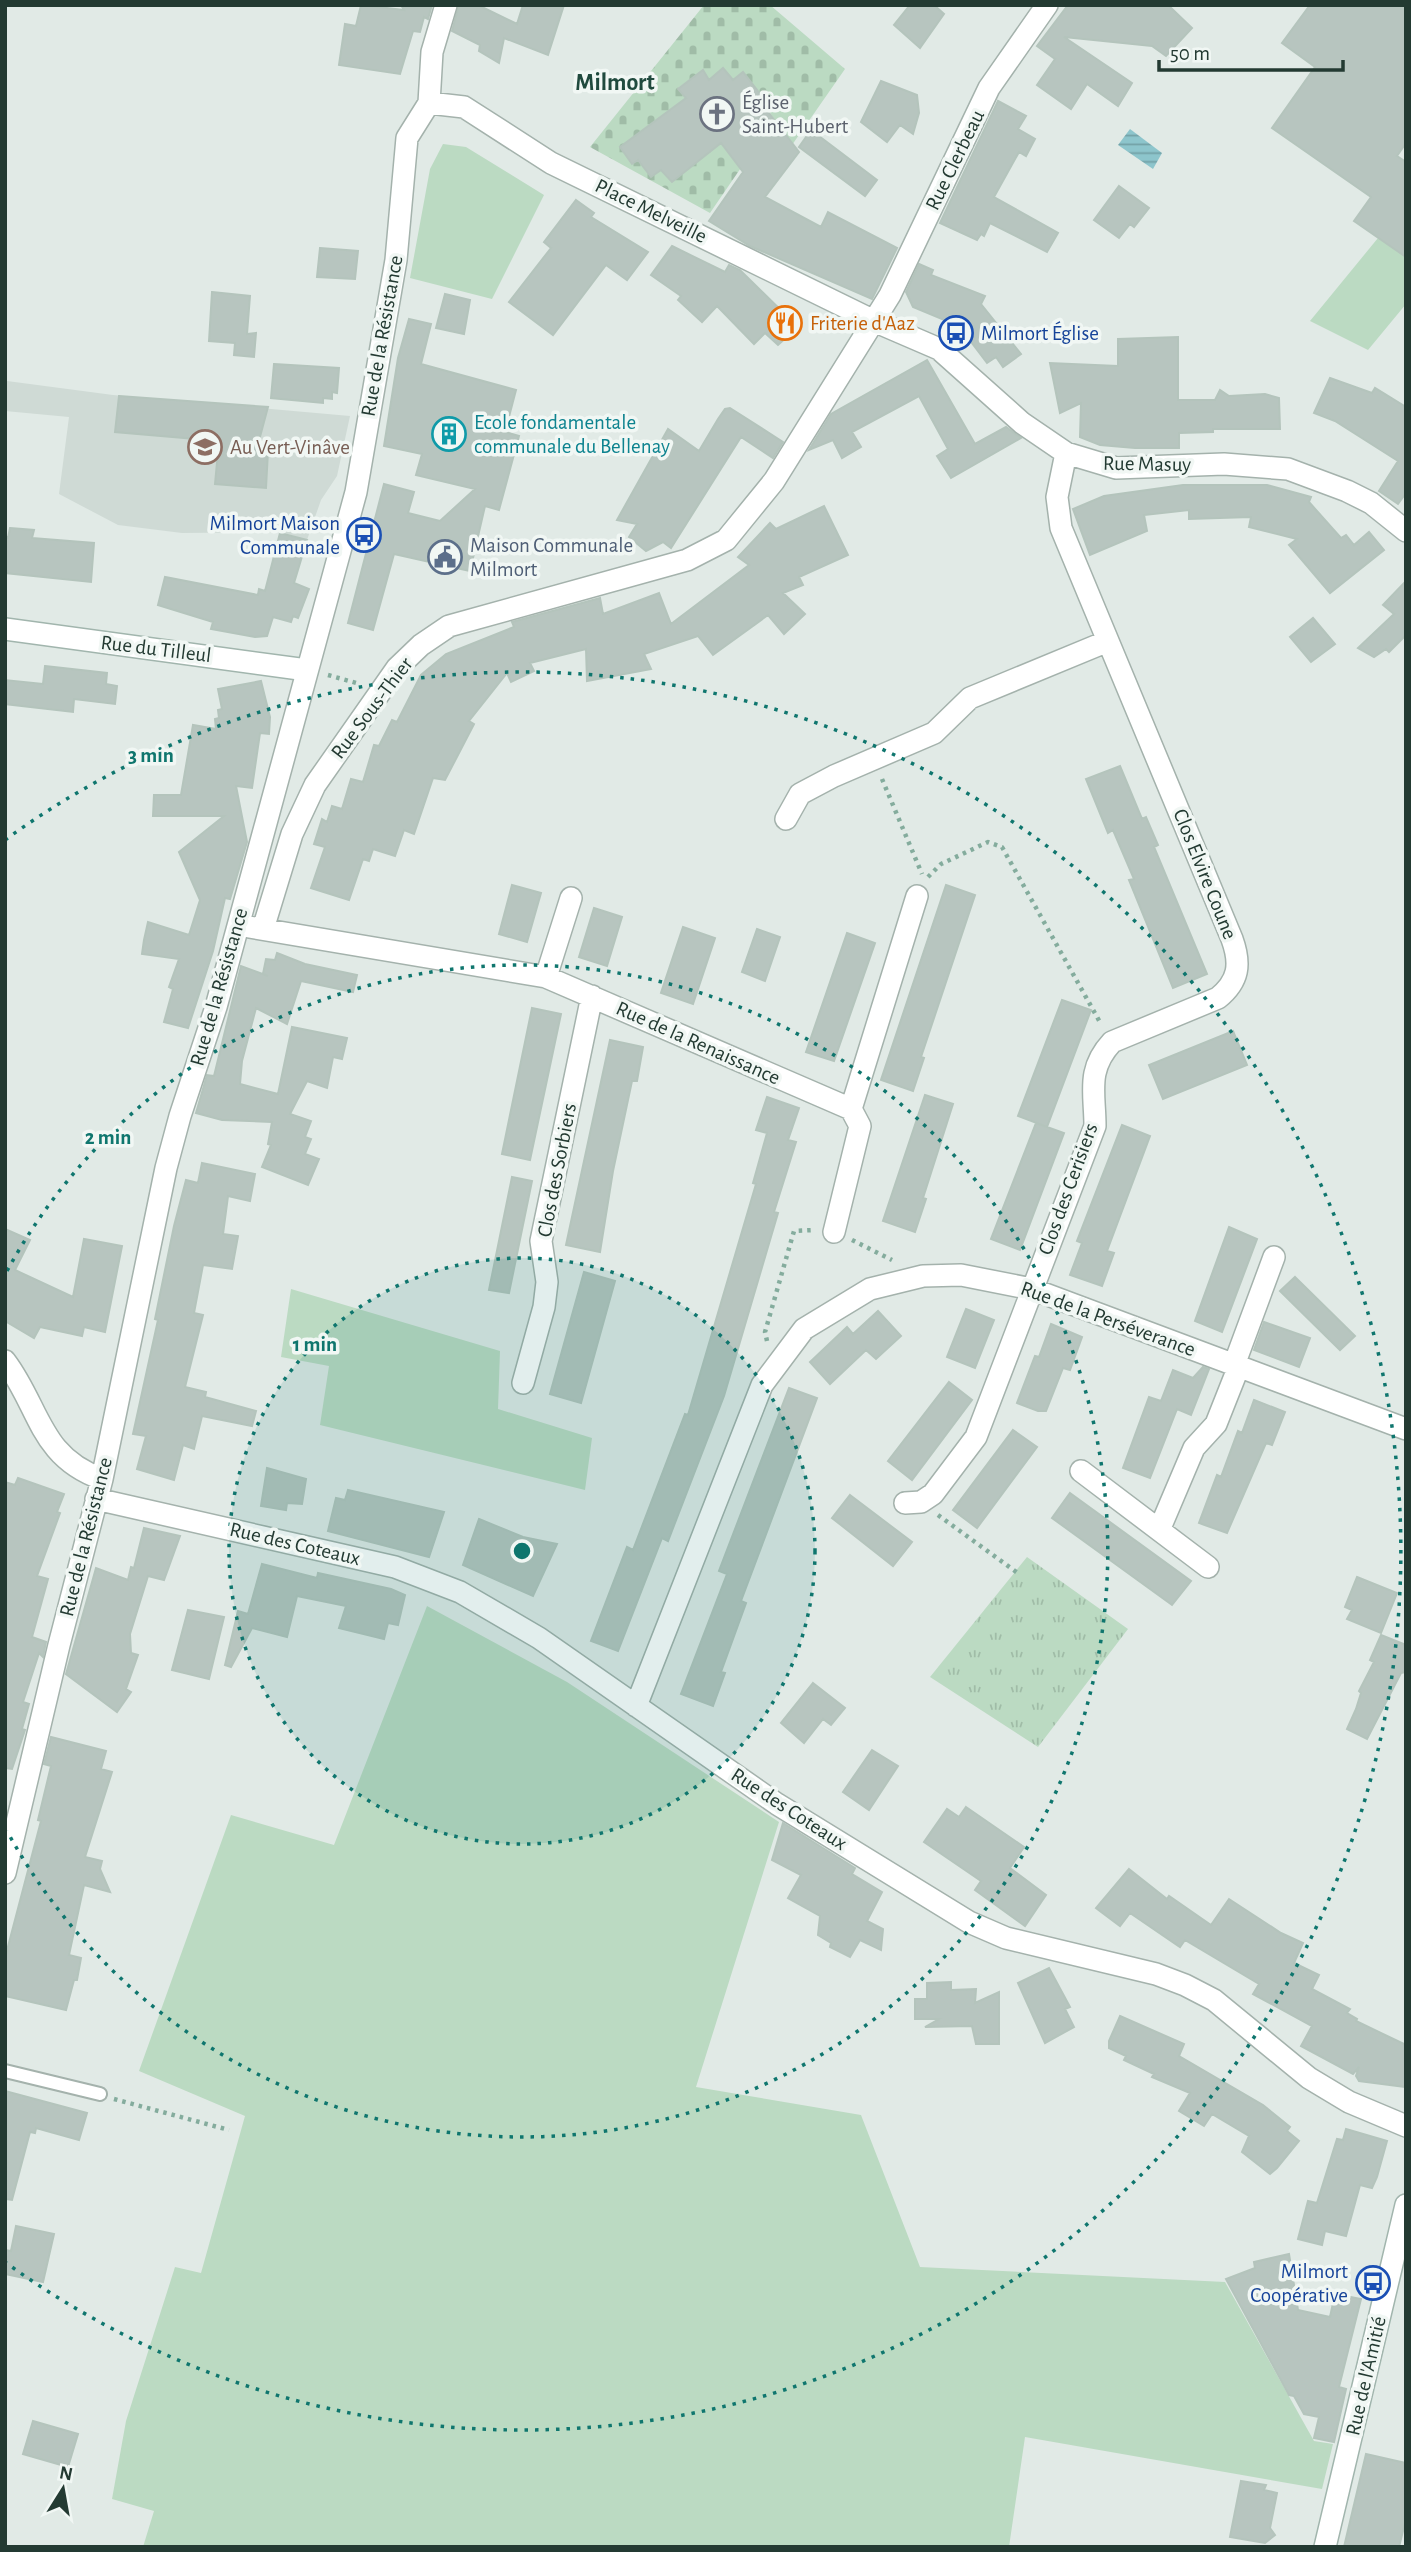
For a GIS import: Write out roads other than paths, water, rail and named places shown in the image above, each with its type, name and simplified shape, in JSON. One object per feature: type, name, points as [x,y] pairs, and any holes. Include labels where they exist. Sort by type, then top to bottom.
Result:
[{"type":"street","points":[[429,103],[432,52],[446,5]]},
{"type":"street","name":"Rue Clerbeau","points":[[874,321],[890,295],[989,88],[1047,5]]},
{"type":"street","name":"Place Melveille","points":[[429,103],[464,107],[551,163],[874,321]]},
{"type":"street","name":"Rue de la Résistance","points":[[5,1873],[99,1489],[166,1168],[216,1007],[356,492],[396,260],[407,138],[429,103]]},
{"type":"street","name":"Rue Masuy","points":[[874,321],[939,349],[1022,423],[1066,453],[1116,468],[1224,464],[1288,470],[1347,491],[1371,503],[1406,531]]},
{"type":"street","name":"Rue Sous-Thier","points":[[263,929],[292,834],[315,785],[380,690],[421,645],[449,626],[687,560],[726,540],[774,481],[874,321]]},
{"type":"street","name":"Clos Elvire Coune","points":[[1066,453],[1060,475],[1057,512],[1232,939],[1239,963],[1230,988],[1218,999],[1112,1042]]},
{"type":"street","name":"Rue du Tilleul","points":[[5,629],[307,670]]},
{"type":"street","points":[[786,820],[800,794],[934,733],[970,698],[1108,641]]},
{"type":"street","points":[[834,1232],[860,1126],[851,1110],[920,888]]},
{"type":"street","points":[[546,977],[571,898]]},
{"type":"street","name":"Rue de la Renaissance","points":[[237,925],[546,977],[851,1110]]},
{"type":"street","name":"Clos des Sorbiers","points":[[523,1383],[544,1307],[547,1282],[541,1241],[592,996]]},
{"type":"street","name":"Clos des Cerisiers","points":[[913,1502],[933,1494],[976,1437],[1095,1126],[1091,1081],[1104,1051],[1112,1042]]},
{"type":"street","points":[[1160,1528],[1194,1448],[1216,1424],[1274,1257]]},
{"type":"street","name":"Rue de la Perséverance","points":[[636,1706],[758,1394],[804,1329],[870,1289],[923,1276],[961,1275],[1032,1289],[1406,1429]]},
{"type":"street","name":"Rue des Coteaux","points":[[5,1361],[48,1439],[74,1468],[99,1489],[163,1515],[370,1561],[448,1587],[539,1638],[777,1804],[969,1922],[1006,1938],[1156,1974],[1185,1985],[1214,2000],[1309,2078],[1349,2102],[1406,2126]]},
{"type":"street","points":[[1081,1471],[1160,1528],[1208,1567]]},
{"type":"street","name":"Rue de l'Amitié","points":[[1325,2547],[1406,2205]]},
{"type":"lane","points":[[5,2071],[100,2094]]},
{"type":"water","points":[[1130,129],[1162,153],[1153,169],[1118,145]]},
{"type":"place","name":"Église Saint-Hubert","points":[[717,114]]},
{"type":"place","name":"Friterie d'Aaz","points":[[785,323]]},
{"type":"place","name":"Milmort Église","points":[[956,333]]},
{"type":"place","name":"Ecole fondamentale communale du Bellenay","points":[[449,434]]},
{"type":"place","name":"Au Vert-Vinâve","points":[[205,447]]},
{"type":"place","name":"Milmort Maison Communale","points":[[364,535]]},
{"type":"place","name":"Maison Communale Milmort","points":[[445,557]]},
{"type":"place","name":"Milmort Coopérative","points":[[1373,2283]]},
{"type":"district","name":"Milmort","points":[[615,83]]}]
